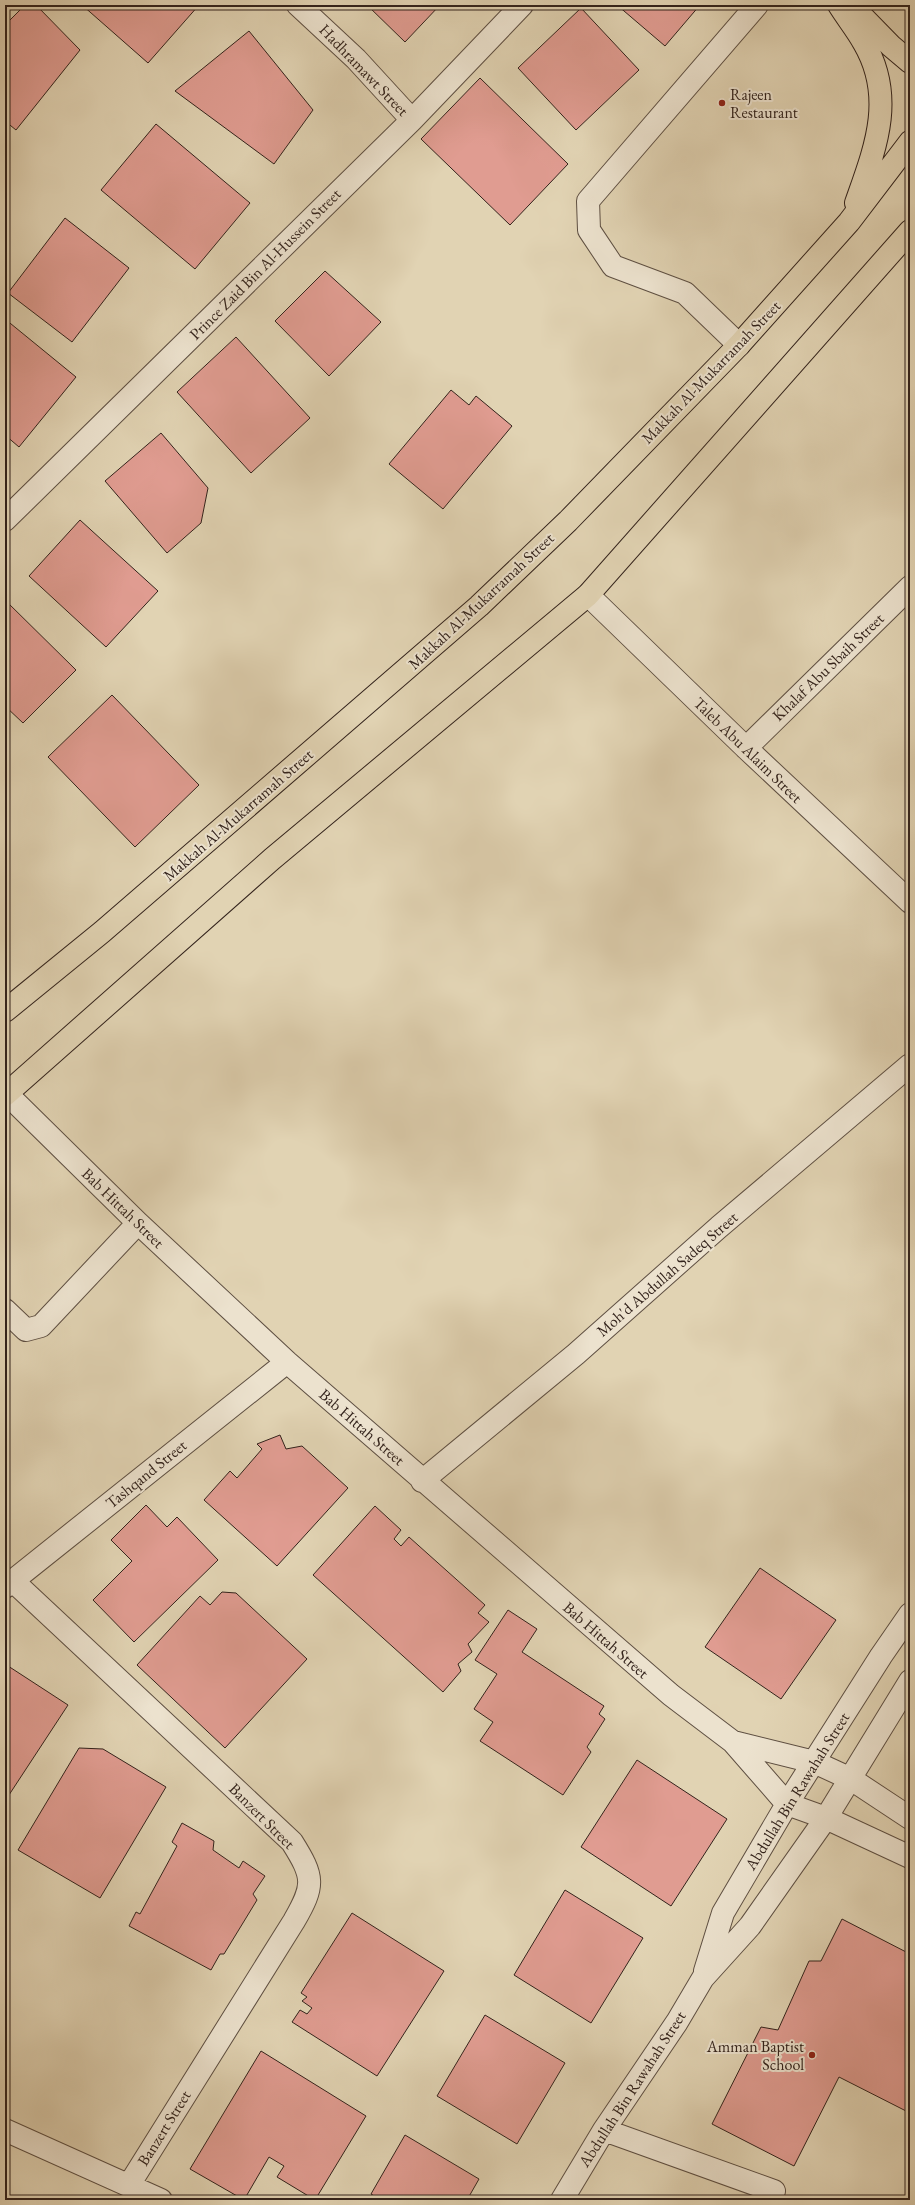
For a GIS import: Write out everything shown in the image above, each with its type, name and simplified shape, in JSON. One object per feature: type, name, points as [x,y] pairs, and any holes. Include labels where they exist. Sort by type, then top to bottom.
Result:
[{"type":"main road","points":[[838,5],[865,44],[876,70],[881,96],[881,124],[875,150],[849,222]]},
{"type":"main road","points":[[852,5],[891,46],[910,62]]},
{"type":"main road","name":"Makkah Al-Mukarramah Street","points":[[5,1012],[102,932],[479,606],[568,521],[739,344],[849,222],[910,142]]},
{"type":"main road","points":[[6,1094],[272,859],[588,596],[910,231]]},
{"type":"street","name":"Hadhramawt Street","points":[[298,5],[356,59],[412,120]]},
{"type":"street","name":"Prince Zaid Bin Al-Hussein Street","points":[[5,520],[412,120],[522,5]]},
{"type":"street","points":[[739,344],[685,293],[613,266],[589,230],[588,201],[757,5]]},
{"type":"street","name":"Khalaf Abu Sbaih Street","points":[[746,748],[910,587]]},
{"type":"street","name":"Taleb Abu Alaim Street","points":[[588,596],[746,748],[910,902]]},
{"type":"street","name":"Moh'd Abdullah Sadeq Street","points":[[422,1481],[576,1354],[718,1227],[910,1065]]},
{"type":"street","name":"Bab Hittah Street","points":[[6,1094],[138,1223],[287,1362],[422,1481],[671,1695],[733,1742],[787,1804]]},
{"type":"street","points":[[5,1310],[26,1330],[41,1326],[138,1223]]},
{"type":"street","name":"Tashqand Street","points":[[9,1584],[287,1362]]},
{"type":"street","name":"Banzert Street","points":[[9,1584],[292,1842],[306,1863],[311,1881],[307,1899],[294,1921],[129,2185]]},
{"type":"street","name":"Abdullah Bin Rawahah Street","points":[[703,1978],[723,1913],[787,1804],[881,1656],[910,1614]]},
{"type":"street","name":"Abdullah Bin Rawahah Street","points":[[562,2200],[604,2130],[677,2022],[703,1978],[750,1926],[826,1818],[910,1681]]},
{"type":"street","name":"Bab Hittah Street","points":[[733,1742],[814,1762],[850,1779],[910,1818]]},
{"type":"street","points":[[787,1804],[826,1818],[910,1857]]},
{"type":"street","points":[[5,2130],[161,2200]]},
{"type":"street","points":[[604,2130],[774,2191]]},
{"type":"building","points":[[25,5],[36,5],[80,50],[16,130],[5,121],[5,25]]},
{"type":"building","points":[[82,5],[199,5],[148,63]]},
{"type":"building","points":[[367,5],[440,5],[405,42]]},
{"type":"building","points":[[617,5],[700,5],[665,46]]},
{"type":"building","points":[[581,8],[639,70],[576,130],[518,68]]},
{"type":"building","points":[[249,31],[313,110],[274,164],[175,91]]},
{"type":"building","points":[[480,78],[568,164],[510,225],[421,139]]},
{"type":"building","points":[[156,124],[250,203],[195,269],[101,190]]},
{"type":"building","points":[[5,169],[10,174],[5,178]]},
{"type":"building","points":[[65,218],[129,268],[72,342],[8,293]]},
{"type":"building","points":[[325,271],[381,322],[329,376],[275,321]]},
{"type":"building","points":[[5,319],[76,377],[19,447],[5,435]]},
{"type":"building","points":[[236,337],[310,418],[251,473],[177,392]]},
{"type":"building","points":[[451,390],[469,405],[476,396],[512,426],[443,509],[389,464]]},
{"type":"building","points":[[161,433],[208,488],[201,523],[167,553],[105,481]]},
{"type":"building","points":[[80,520],[158,591],[106,647],[29,576]]},
{"type":"building","points":[[5,600],[76,670],[23,723],[5,706]]},
{"type":"building","points":[[112,695],[199,785],[135,847],[48,757]]},
{"type":"building","points":[[280,1435],[286,1449],[302,1446],[348,1488],[277,1566],[204,1500],[230,1471],[237,1478],[262,1449],[257,1444]]},
{"type":"building","points":[[146,1505],[167,1527],[177,1517],[218,1560],[134,1642],[93,1600],[132,1561],[111,1540]]},
{"type":"building","points":[[375,1506],[401,1530],[394,1539],[401,1546],[409,1537],[485,1605],[478,1613],[489,1622],[468,1644],[472,1652],[458,1664],[461,1671],[443,1692],[313,1575]]},
{"type":"building","points":[[760,1568],[836,1620],[781,1699],[705,1647]]},
{"type":"building","points":[[222,1592],[236,1593],[307,1659],[225,1748],[137,1665],[200,1596],[210,1605]]},
{"type":"building","points":[[508,1610],[537,1629],[522,1652],[604,1706],[599,1714],[605,1719],[587,1747],[591,1752],[563,1795],[480,1741],[493,1722],[474,1709],[497,1674],[475,1660]]},
{"type":"building","points":[[5,1664],[68,1705],[7,1798],[5,1797]]},
{"type":"building","points":[[79,1748],[103,1749],[166,1787],[100,1898],[18,1850]]},
{"type":"building","points":[[637,1760],[727,1819],[671,1906],[581,1847]]},
{"type":"building","points":[[182,1823],[214,1841],[213,1850],[239,1868],[243,1861],[265,1876],[253,1894],[257,1900],[224,1954],[220,1954],[211,1970],[129,1926],[136,1912],[140,1914],[177,1846],[172,1842]]},
{"type":"building","points":[[565,1890],[643,1938],[591,2023],[514,1975]]},
{"type":"building","points":[[352,1913],[444,1971],[377,2076],[292,2022],[300,2010],[307,2014],[312,2008],[302,2001],[307,1997],[301,1993]]},
{"type":"building","points":[[842,1919],[910,1954],[910,2113],[839,2077],[794,2166],[712,2124],[761,2027],[778,2030],[809,1961],[821,1961]]},
{"type":"building","points":[[485,2015],[565,2063],[517,2144],[437,2096]]},
{"type":"building","points":[[261,2051],[366,2116],[315,2200],[277,2177],[284,2166],[269,2157],[244,2200],[190,2169]]},
{"type":"building","points":[[405,2135],[479,2179],[467,2200],[381,2200],[371,2194]]},
{"type":"place","name":"Rajeen Restaurant","points":[[722,103]]},
{"type":"place","name":"Amman Baptist School","points":[[812,2055]]}]
